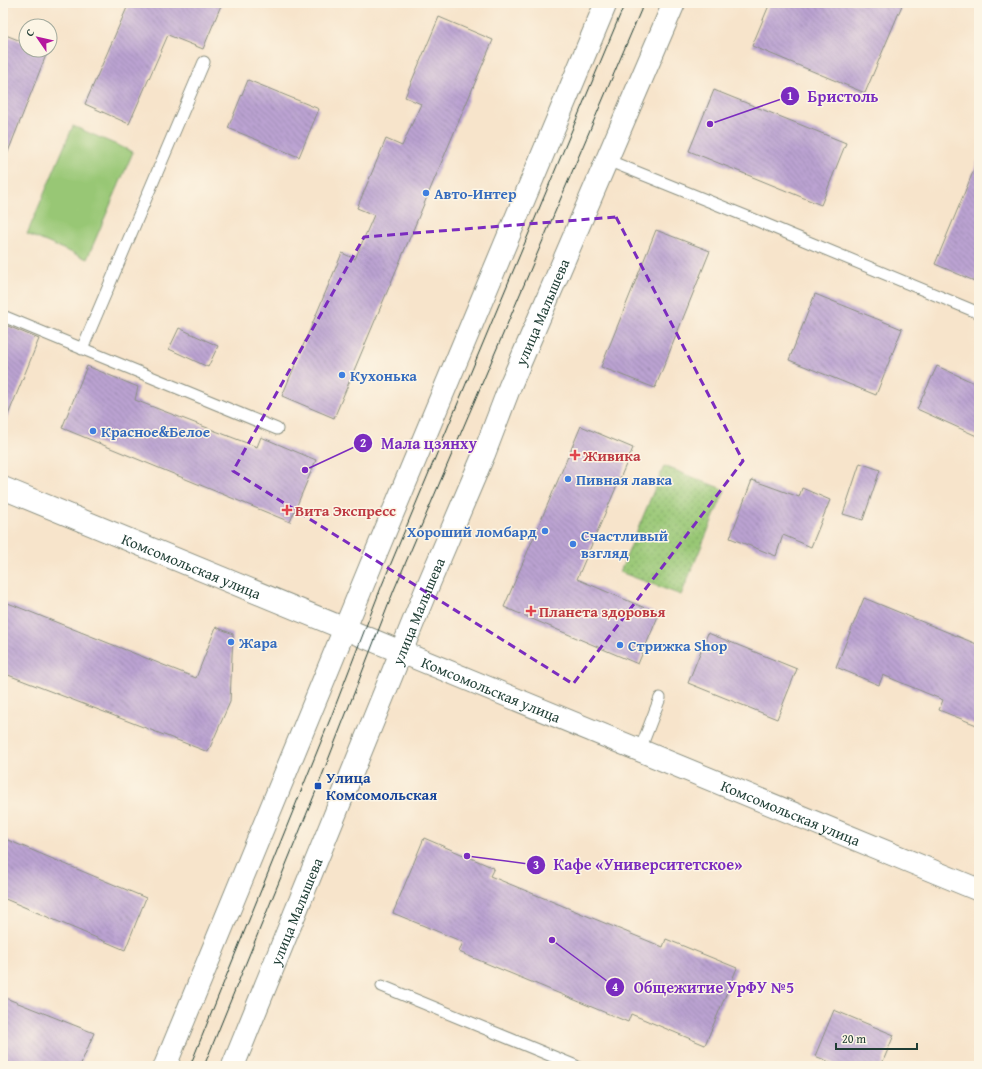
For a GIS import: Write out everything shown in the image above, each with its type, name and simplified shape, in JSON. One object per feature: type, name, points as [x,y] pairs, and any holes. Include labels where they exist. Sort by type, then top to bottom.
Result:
[{"type":"main road","points":[[166,1066],[345,629],[606,3]]},
{"type":"main road","name":"улица Малышева","points":[[233,1066],[484,454],[510,386],[674,3]]},
{"type":"main road","name":"Комсомольская улица","points":[[3,488],[979,890]]},
{"type":"lane","points":[[82,349],[204,62]]},
{"type":"lane","points":[[607,160],[979,313]]},
{"type":"lane","points":[[3,316],[277,429]]},
{"type":"lane","points":[[640,750],[660,698]]},
{"type":"lane","points":[[382,986],[576,1066]]},
{"type":"highlighted area","points":[[616,217],[743,461],[573,684],[233,471],[364,237]]},
{"type":"green space","points":[[73,126],[133,152],[87,259],[27,234]]},
{"type":"green space","points":[[664,466],[725,490],[681,595],[620,572]]},
{"type":"building","points":[[129,3],[222,3],[203,49],[168,35],[129,124],[85,104]]},
{"type":"building","points":[[770,3],[903,3],[865,93],[752,46]]},
{"type":"building","points":[[439,17],[493,40],[334,418],[282,396],[342,253],[355,259],[374,215],[357,208],[386,139],[402,146],[421,104],[405,97]]},
{"type":"building","points":[[3,34],[18,40],[18,58],[45,58],[4,162]]},
{"type":"building","points":[[248,80],[319,109],[299,157],[228,128]]},
{"type":"building","points":[[714,90],[846,143],[821,205],[689,151]]},
{"type":"building","points":[[979,160],[979,283],[935,264]]},
{"type":"building","points":[[656,230],[710,251],[655,388],[601,367]]},
{"type":"building","points":[[815,294],[902,329],[876,395],[789,360]]},
{"type":"building","points":[[3,324],[39,339],[4,425],[3,425]]},
{"type":"building","points":[[179,328],[218,346],[208,367],[169,349]]},
{"type":"building","points":[[87,366],[138,387],[135,400],[257,447],[261,437],[316,460],[290,522],[62,428]]},
{"type":"building","points":[[937,366],[979,385],[979,437],[917,409]]},
{"type":"building","points":[[581,426],[633,448],[577,579],[659,614],[638,664],[504,607]]},
{"type":"building","points":[[860,463],[880,470],[863,520],[843,514]]},
{"type":"building","points":[[752,480],[799,497],[802,488],[830,500],[811,547],[783,535],[776,556],[730,538]]},
{"type":"building","points":[[864,598],[979,645],[979,726],[939,710],[943,700],[883,675],[879,685],[836,667]]},
{"type":"building","points":[[3,601],[196,678],[216,627],[233,634],[230,702],[208,752],[3,673]]},
{"type":"building","points":[[708,633],[797,669],[777,719],[688,683]]},
{"type":"building","points":[[3,838],[146,898],[125,950],[3,898]]},
{"type":"building","points":[[424,838],[494,868],[490,876],[663,947],[666,939],[737,968],[705,1045],[631,1014],[628,1022],[459,952],[463,942],[393,913]]},
{"type":"building","points":[[3,997],[94,1033],[80,1066],[3,1066]]},
{"type":"building","points":[[834,1010],[894,1035],[881,1066],[840,1066],[815,1056]]},
{"type":"tram line","points":[[190,1066],[331,717],[382,585],[625,3]]},
{"type":"tram line","points":[[204,1066],[318,786],[394,590],[644,3]]},
{"type":"place","name":"Бристоль","points":[[710,124]]},
{"type":"place","name":"Авто-Интер","points":[[426,193]]},
{"type":"place","name":"Кухонька","points":[[342,375]]},
{"type":"place","name":"Красное&Белое","points":[[93,431]]},
{"type":"place","name":"Живика","points":[[575,455]]},
{"type":"place","name":"Мала цзянху","points":[[305,470]]},
{"type":"place","name":"Пивная лавка","points":[[568,479]]},
{"type":"place","name":"Вита Экспресс","points":[[287,510]]},
{"type":"place","name":"Хороший ломбард","points":[[545,531]]},
{"type":"place","name":"Счастливый взгляд","points":[[573,544]]},
{"type":"place","name":"Планета здоровья","points":[[531,611]]},
{"type":"place","name":"Жара","points":[[231,642]]},
{"type":"place","name":"Стрижка Shop","points":[[620,645]]},
{"type":"place","name":"Улица Комсомольская","points":[[318,786]]},
{"type":"place","name":"Кафе «Университетское»","points":[[467,856]]},
{"type":"place","name":"Общежитие УрФУ №5","points":[[552,940]]}]
